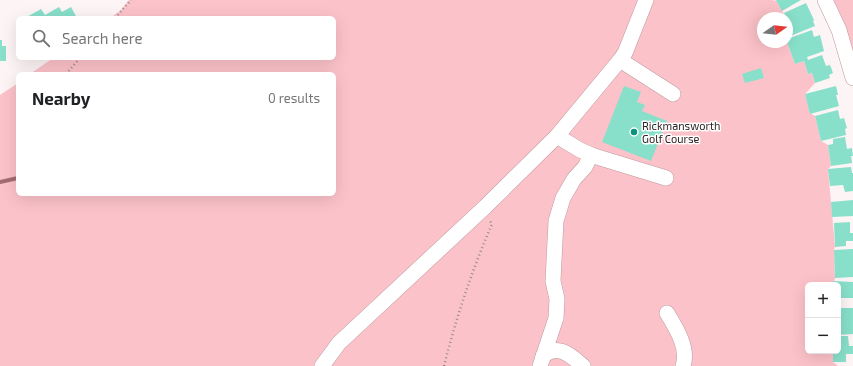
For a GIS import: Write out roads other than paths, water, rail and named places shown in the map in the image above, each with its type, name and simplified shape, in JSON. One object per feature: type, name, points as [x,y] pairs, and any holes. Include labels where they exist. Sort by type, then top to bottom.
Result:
[{"type":"street","points":[[322,366],[338,343],[485,208],[557,136],[619,69],[646,0]]},
{"type":"street","points":[[825,0],[839,30],[853,78]]},
{"type":"street","points":[[619,69],[673,94]]},
{"type":"street","points":[[557,136],[591,155],[666,178]]},
{"type":"street","points":[[542,361],[556,318],[557,299],[553,281],[556,220],[563,198],[574,179],[585,167],[591,155]]},
{"type":"street","points":[[667,313],[683,345],[685,359],[683,366]]},
{"type":"street","points":[[542,361],[552,350],[558,350],[566,352],[583,366]]},
{"type":"waterway","points":[[0,182],[16,178]]},
{"type":"place","name":"Rickmansworth Golf Course","points":[[634,132]]}]
